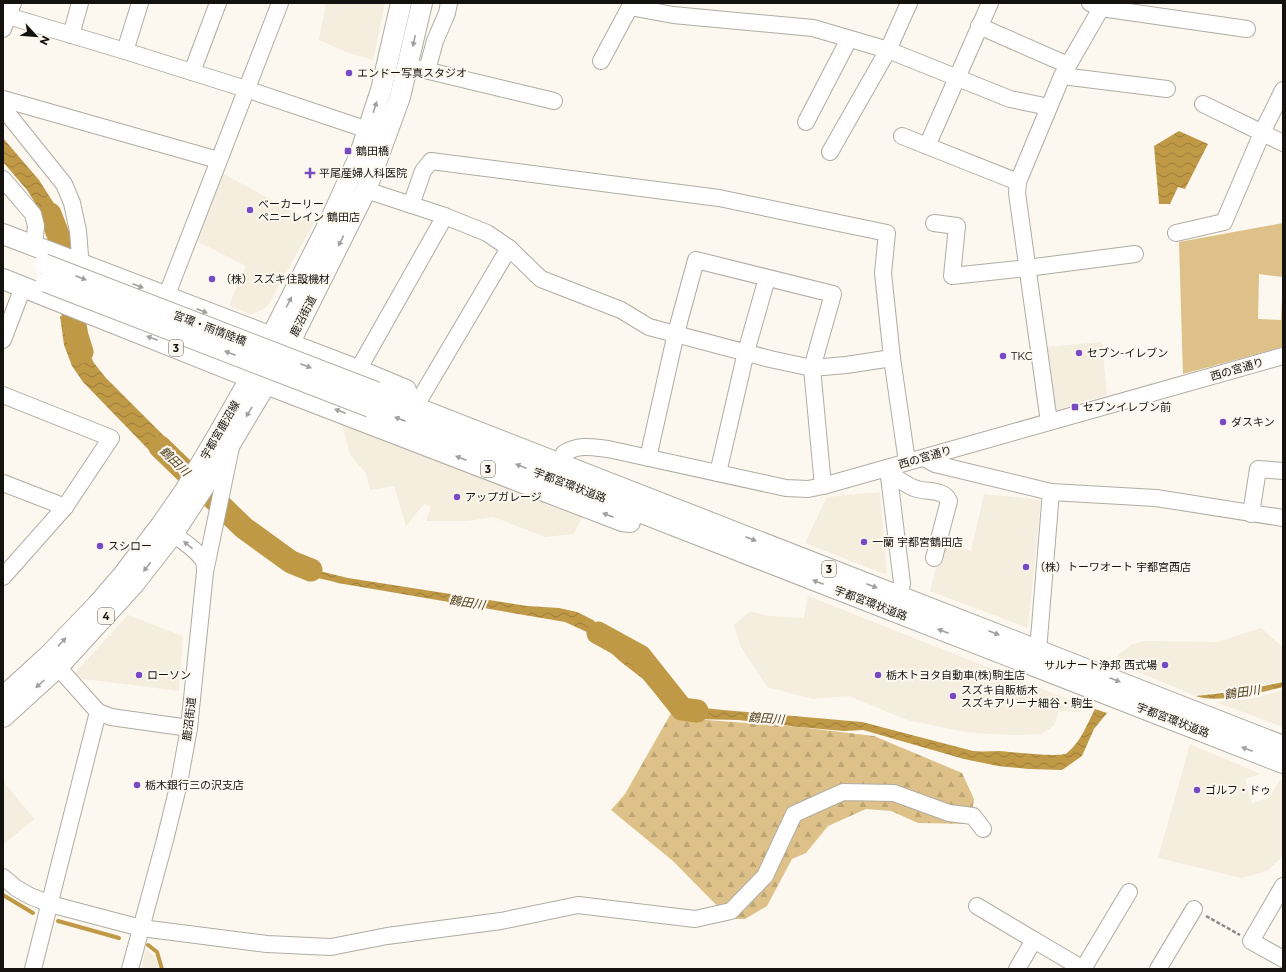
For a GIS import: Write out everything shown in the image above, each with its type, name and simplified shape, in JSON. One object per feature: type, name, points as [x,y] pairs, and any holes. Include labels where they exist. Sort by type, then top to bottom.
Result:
[{"type":"main road","name":"鹿沼街道","points":[[280,340],[358,157],[368,130],[381,90],[401,3]]},
{"type":"main road","name":"鹿沼街道","points":[[211,477],[232,441],[258,380],[366,190],[398,103],[422,3]]},
{"type":"main road","name":"3","points":[[3,234],[43,268],[85,312],[622,520],[718,535]]},
{"type":"main road","name":"3","points":[[3,248],[43,268]]},
{"type":"main road","name":"3","points":[[3,266],[43,268],[77,263],[358,370],[421,397],[564,453],[668,499],[718,535]]},
{"type":"main road","name":"3","points":[[3,279],[23,287],[43,268]]},
{"type":"main road","name":"宮環・雨情陸橋","points":[[43,268],[373,400]]},
{"type":"main road","name":"宇都宮鹿沼線","points":[[3,717],[53,662],[123,575],[167,530],[189,497],[211,477],[258,380]]},
{"type":"main road","name":"宇都宮環状道路","points":[[373,400],[897,604],[1283,763]]},
{"type":"main road","name":"宇都宮環状道路","points":[[897,604],[1038,651],[1283,746]]},
{"type":"main road","name":"宇都宮鹿沼線","points":[[3,697],[53,662]]},
{"type":"street","points":[[71,35],[80,3]]},
{"type":"street","points":[[125,51],[140,3]]},
{"type":"street","points":[[192,72],[218,3]]},
{"type":"street","points":[[166,297],[280,3]]},
{"type":"street","points":[[427,70],[435,41],[447,13],[449,3]]},
{"type":"street","points":[[830,152],[888,50],[909,3]]},
{"type":"street","points":[[927,146],[990,3]]},
{"type":"street","points":[[601,61],[631,5],[673,15],[813,28],[888,50],[1010,100],[1048,107]]},
{"type":"street","points":[[1049,422],[1018,204],[1018,182],[1048,107],[1098,5],[1247,29]]},
{"type":"street","points":[[8,16],[246,89],[368,130]]},
{"type":"street","points":[[979,26],[1065,71],[1168,89]]},
{"type":"street","points":[[806,122],[848,39]]},
{"type":"street","points":[[408,66],[554,101]]},
{"type":"street","points":[[1176,233],[1224,222],[1262,133],[1283,90]]},
{"type":"street","points":[[3,99],[218,160]]},
{"type":"street","points":[[1203,104],[1283,143]]},
{"type":"street","points":[[3,108],[64,184],[72,204],[78,230],[80,256],[77,263]]},
{"type":"street","points":[[902,136],[1018,182]]},
{"type":"street","points":[[411,205],[423,171],[431,161],[719,198],[887,234],[883,273],[892,358],[908,462]]},
{"type":"street","points":[[3,179],[33,214],[43,268]]},
{"type":"street","points":[[366,190],[445,216],[488,233],[509,248],[541,279],[621,310],[649,327],[812,368],[846,365],[892,358]]},
{"type":"street","points":[[358,370],[445,216]]},
{"type":"street","points":[[934,224],[957,226],[952,276],[1135,254]]},
{"type":"street","points":[[421,397],[509,248]]},
{"type":"street","points":[[648,458],[676,333],[696,260],[833,294],[812,368],[823,486]]},
{"type":"street","points":[[718,473],[746,352],[767,278]]},
{"type":"street","points":[[3,340],[23,287]]},
{"type":"street","name":"西の宮通り","points":[[564,453],[573,448],[583,446],[608,449],[786,488],[808,489],[889,470],[908,462],[1283,356]]},
{"type":"street","points":[[3,395],[111,438],[65,507],[3,577]]},
{"type":"street","points":[[924,458],[935,464],[1051,492],[1156,498],[1283,518]]},
{"type":"street","points":[[1251,514],[1258,469],[1283,471]]},
{"type":"street","points":[[889,470],[915,489],[942,493],[947,496],[949,501],[934,558]]},
{"type":"street","points":[[889,470],[902,584],[897,604]]},
{"type":"street","name":"鹿沼街道","points":[[130,969],[172,811],[189,728],[205,572],[216,519],[211,477]]},
{"type":"street","points":[[3,482],[65,507]]},
{"type":"street","points":[[1038,651],[1051,492]]},
{"type":"street","points":[[167,530],[199,555],[204,562],[205,572]]},
{"type":"street","points":[[53,662],[98,712],[111,717],[189,728]]},
{"type":"street","points":[[33,969],[98,712]]},
{"type":"street","points":[[3,877],[16,888],[50,904],[141,928],[267,944],[331,947],[387,936],[501,921],[578,905],[695,919],[731,911],[765,876],[794,814],[843,792],[894,793],[949,813],[973,816],[983,829]]},
{"type":"street","points":[[1283,886],[1251,941],[1283,959]]},
{"type":"street","points":[[977,906],[1083,969],[1129,892]]},
{"type":"street","points":[[1158,969],[1194,909]]},
{"type":"street","points":[[1016,969],[1034,940]]},
{"type":"path","points":[[1194,909],[1251,941]]},
{"type":"shaded area","points":[[326,3],[385,3],[373,60],[349,53],[319,40]]},
{"type":"shaded area","points":[[222,173],[314,223],[267,307],[251,315],[229,305],[246,266],[195,240]]},
{"type":"shaded area","points":[[1102,342],[1107,395],[1053,411],[1044,347]]},
{"type":"shaded area","points":[[342,424],[583,516],[574,534],[545,537],[494,517],[468,521],[426,521],[431,507],[424,504],[406,526],[394,486],[370,490],[366,473],[350,455]]},
{"type":"shaded area","points":[[880,492],[887,573],[884,574],[805,543],[827,497]]},
{"type":"shaded area","points":[[984,494],[1041,500],[1028,628],[930,591],[942,544],[971,551]]},
{"type":"shaded area","points":[[808,596],[1083,705],[1080,712],[1059,711],[1054,726],[1041,734],[1015,735],[970,733],[907,720],[849,696],[813,699],[767,687],[740,645],[734,625],[750,611],[769,616],[804,618]]},
{"type":"shaded area","points":[[128,615],[183,636],[179,691],[76,678],[76,672]]},
{"type":"shaded area","name":"サルナート浄邦 西式場","points":[[1261,628],[1283,647],[1283,681],[1196,696],[1114,662],[1119,654],[1132,644],[1145,641],[1217,642]]},
{"type":"shaded area","points":[[1283,690],[1283,727],[1216,702],[1249,699]]},
{"type":"shaded area","points":[[1190,744],[1261,774],[1245,779],[1252,803],[1269,798],[1280,780],[1283,781],[1283,856],[1267,871],[1242,878],[1158,858]]},
{"type":"shaded area","points":[[3,781],[34,819],[3,845]]},
{"type":"shaded area","points":[[145,949],[154,955],[159,969],[142,969]]},
{"type":"green space","points":[[1283,223],[1283,277],[1283,347],[1183,374],[1179,242]],"holes":[[[1259,274],[1283,277],[1281,320],[1258,319]]]},
{"type":"green space","points":[[674,708],[693,719],[799,727],[874,736],[962,773],[974,799],[970,824],[918,823],[891,811],[866,809],[828,826],[806,853],[792,859],[767,906],[745,919],[730,919],[673,861],[611,810],[625,794]]},
{"type":"water","points":[[1179,131],[1208,144],[1185,189],[1178,187],[1170,204],[1159,204],[1154,146]]},
{"type":"water","points":[[3,138],[39,180],[60,213],[69,246],[49,239],[44,217],[27,190],[3,162]]},
{"type":"water","points":[[60,316],[80,324],[87,349],[94,363],[106,378],[187,459],[176,478],[83,382],[72,366],[64,345]]},
{"type":"water","points":[[229,508],[258,540],[292,561],[311,569],[348,578],[527,606],[559,608],[577,612],[593,620],[636,657],[667,693],[685,706],[862,722],[973,751],[1000,751],[1046,755],[1067,753],[1080,738],[1095,709],[1107,713],[1094,729],[1082,756],[1062,770],[998,766],[964,759],[863,730],[844,731],[738,720],[693,719],[661,700],[643,679],[621,662],[589,633],[565,622],[338,583],[311,576],[276,559],[226,520]]},
{"type":"water","points":[[1283,682],[1283,687],[1227,698],[1215,699],[1196,696],[1241,691]]},
{"type":"waterway","name":"鶴田川","points":[[50,214],[59,237],[77,336],[82,352]]},
{"type":"waterway","name":"鶴田川","points":[[160,447],[244,528],[291,562],[311,570]]},
{"type":"waterway","name":"鶴田川","points":[[598,633],[640,656],[682,709],[697,711]]},
{"type":"waterway","points":[[3,895],[33,913]]},
{"type":"waterway","points":[[58,921],[119,938]]},
{"type":"waterway","points":[[148,945],[157,952],[162,969]]},
{"type":"place","name":"エンドー写真スタジオ","points":[[349,73]]},
{"type":"place","name":"鶴田橋","points":[[348,151]]},
{"type":"place","name":"平尾産婦人科医院","points":[[310,173]]},
{"type":"place","name":"ベーカーリー ペニーレイン 鶴田店","points":[[250,210]]},
{"type":"place","name":"（株）スズキ住設機材","points":[[212,279]]},
{"type":"place","name":"セブン-イレブン","points":[[1079,353]]},
{"type":"place","name":"TKC","points":[[1003,356]]},
{"type":"place","name":"セブンイレブン前","points":[[1075,407]]},
{"type":"place","name":"ダスキン","points":[[1223,422]]},
{"type":"place","name":"アップガレージ","points":[[457,497]]},
{"type":"place","name":"一蘭 宇都宮鶴田店","points":[[864,542]]},
{"type":"place","name":"スシロー","points":[[100,546]]},
{"type":"place","name":"（株）トーワオート 宇都宮西店","points":[[1026,567]]},
{"type":"place","name":"サルナート浄邦 西式場","points":[[1165,665]]},
{"type":"place","name":"ローソン","points":[[139,675]]},
{"type":"place","name":"栃木トヨタ自動車(株)駒生店","points":[[878,675]]},
{"type":"place","name":"スズキ自販栃木 スズキアリーナ細谷・駒生","points":[[953,696]]},
{"type":"place","name":"栃木銀行三の沢支店","points":[[137,785]]},
{"type":"place","name":"ゴルフ・ドゥ","points":[[1197,790]]}]
